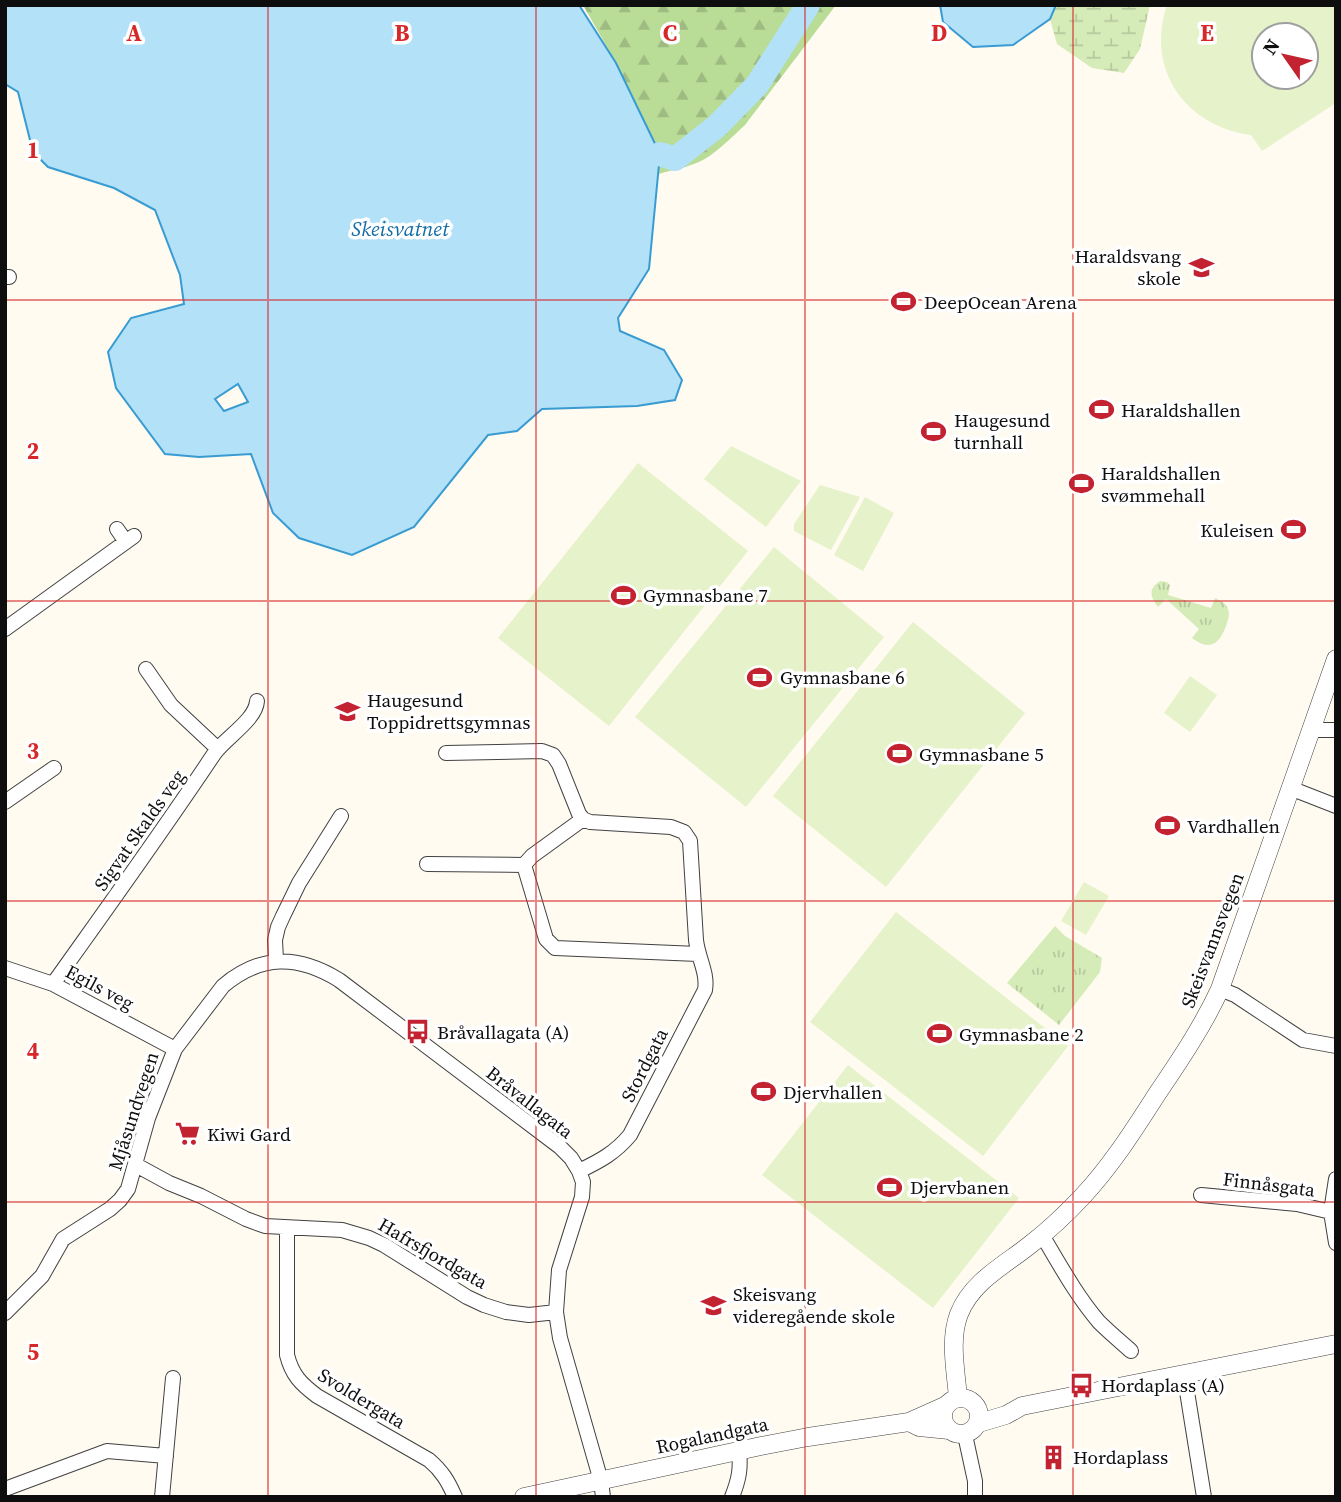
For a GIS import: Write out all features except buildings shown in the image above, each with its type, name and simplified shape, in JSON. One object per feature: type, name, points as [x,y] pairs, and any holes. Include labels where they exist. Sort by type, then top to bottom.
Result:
[{"type":"street","points":[[5,629],[130,539],[117,529]]},
{"type":"street","name":"Skeisvannsvegen","points":[[952,1402],[955,1330],[959,1314],[968,1297],[980,1283],[1063,1217],[1084,1195],[1124,1146],[1200,1029],[1220,989],[1336,659]]},
{"type":"street","points":[[146,669],[171,705],[218,749]]},
{"type":"street","name":"Sigvat Skalds veg","points":[[53,984],[218,749],[257,708],[257,701]]},
{"type":"street","points":[[1311,728],[1336,730]]},
{"type":"street","points":[[427,864],[524,865],[583,818],[553,755],[542,751],[446,753]]},
{"type":"street","points":[[5,802],[54,768]]},
{"type":"street","points":[[1290,789],[1336,806]]},
{"type":"street","points":[[276,960],[275,940],[278,927],[299,884],[341,816]]},
{"type":"street","name":"Stordgata","points":[[579,1171],[618,1149],[630,1135],[705,990],[706,980],[698,954],[690,841],[684,832],[671,827],[590,822],[583,818]]},
{"type":"street","points":[[524,865],[546,939],[555,948],[698,954]]},
{"type":"street","name":"Mjåsundvegen","points":[[5,1313],[42,1276],[63,1239],[110,1209],[128,1189],[148,1118],[174,1049],[223,986],[252,968],[276,960]]},
{"type":"street","name":"Bråvallagata","points":[[276,960],[308,965],[339,980],[559,1147],[571,1158],[579,1171]]},
{"type":"street","name":"Egils veg","points":[[5,968],[53,984],[174,1049]]},
{"type":"street","points":[[1220,989],[1235,995],[1303,1040],[1336,1046]]},
{"type":"street","name":"Hafrsfjordgata","points":[[136,1165],[265,1226],[354,1232],[384,1245],[484,1305],[529,1315],[556,1312]]},
{"type":"street","points":[[579,1171],[583,1182],[582,1197],[559,1270],[556,1312],[560,1338],[602,1489]]},
{"type":"street","points":[[1336,1179],[1331,1212],[1336,1243]]},
{"type":"street","name":"Finnåsgata","points":[[1202,1195],[1297,1204],[1331,1212]]},
{"type":"street","name":"Svoldergata","points":[[287,1228],[287,1355],[290,1367],[306,1388],[317,1396],[429,1460],[447,1478],[455,1497]]},
{"type":"street","points":[[1042,1235],[1085,1304],[1101,1324],[1131,1352]]},
{"type":"street","points":[[978,1415],[1006,1415],[1023,1406],[1336,1345]]},
{"type":"street","points":[[1184,1373],[1204,1497]]},
{"type":"street","points":[[162,1497],[173,1378]]},
{"type":"street","points":[[957,1432],[976,1428],[978,1415],[973,1402],[968,1399],[952,1402],[944,1410],[943,1419],[957,1432],[975,1481],[975,1497]]},
{"type":"street","name":"Rogalandgata","points":[[524,1497],[602,1489],[739,1450],[909,1422],[952,1402]]},
{"type":"street","name":"Rogalandgata","points":[[909,1422],[919,1427],[957,1432]]},
{"type":"street","points":[[733,1497],[740,1476],[739,1450]]},
{"type":"street","points":[[10,1490],[107,1451],[166,1457]]},
{"type":"green space","points":[[583,5],[836,5],[745,125],[705,159],[658,174],[660,153],[616,63]]},
{"type":"green space","points":[[1056,5],[1150,5],[1140,49],[1124,73],[1092,68],[1057,44],[1050,19]]},
{"type":"green space","points":[[1167,5],[1336,5],[1336,103],[1262,151],[1251,135],[1207,120],[1190,107],[1176,91],[1167,72],[1162,51],[1162,29]]},
{"type":"green space","points":[[731,446],[801,481],[766,527],[704,479]]},
{"type":"green space","name":"Gymnasbane 7","points":[[638,463],[748,551],[609,726],[498,638]]},
{"type":"green space","points":[[820,485],[860,497],[831,550],[794,531],[794,524]]},
{"type":"green space","points":[[865,497],[894,513],[863,571],[834,555]]},
{"type":"green space","name":"Gymnasbane 6","points":[[774,547],[884,637],[746,807],[635,717]]},
{"type":"green space","points":[[1160,581],[1170,585],[1168,595],[1211,608],[1215,598],[1225,604],[1228,618],[1217,642],[1208,645],[1192,638],[1199,629],[1166,599],[1158,607],[1152,593]]},
{"type":"green space","name":"Gymnasbane 5","points":[[913,622],[1025,713],[886,887],[773,796]]},
{"type":"green space","points":[[1190,676],[1217,695],[1190,732],[1164,713]]},
{"type":"green space","points":[[1084,882],[1109,896],[1086,935],[1061,921]]},
{"type":"green space","name":"Gymnasbane 2","points":[[896,912],[1068,1046],[983,1156],[810,1022]]},
{"type":"green space","points":[[1055,926],[1065,936],[1102,958],[1100,972],[1059,1025],[1007,983]]},
{"type":"green space","name":"Djervbanen","points":[[848,1065],[1019,1198],[933,1308],[762,1175]]},
{"type":"water","name":"Skeisvatnet","points":[[5,5],[579,5],[616,63],[660,154],[649,269],[618,318],[620,331],[664,350],[682,380],[675,400],[637,406],[542,409],[517,431],[488,435],[414,527],[352,555],[299,538],[273,513],[251,454],[199,457],[165,454],[116,388],[108,352],[131,318],[184,304],[180,275],[155,210],[114,188],[48,167],[33,152],[18,92],[5,84]],"holes":[[[238,384],[248,402],[224,411],[215,399]]]},
{"type":"water","points":[[940,5],[1056,5],[1050,19],[1013,45],[973,47],[943,22]]},
{"type":"waterway","points":[[660,154],[675,159],[717,126],[757,85],[808,5]]},
{"type":"place","name":"Haraldsvang skole","points":[[1201,267]]},
{"type":"place","name":"DeepOcean Arena","points":[[904,302]]},
{"type":"place","name":"Haraldshallen","points":[[1101,410]]},
{"type":"place","name":"Haugesund turnhall","points":[[934,431]]},
{"type":"place","name":"Haraldshallen svømmehall","points":[[1081,484]]},
{"type":"place","name":"Kuleisen","points":[[1294,530]]},
{"type":"place","name":"Gymnasbane 7","points":[[623,595]]},
{"type":"place","name":"Gymnasbane 6","points":[[760,677]]},
{"type":"place","name":"Haugesund Toppidrettsgymnas","points":[[347,711]]},
{"type":"place","name":"Gymnasbane 5","points":[[899,754]]},
{"type":"place","name":"Vardhallen","points":[[1167,826]]},
{"type":"place","name":"Bråvallagata (A)","points":[[417,1032]]},
{"type":"place","name":"Gymnasbane 2","points":[[939,1034]]},
{"type":"place","name":"Djervhallen","points":[[763,1092]]},
{"type":"place","name":"Kiwi Gard","points":[[187,1134]]},
{"type":"place","name":"Djervbanen","points":[[890,1187]]},
{"type":"place","name":"Skeisvang videregående skole","points":[[713,1305]]},
{"type":"place","name":"Hordaplass (A)","points":[[1081,1385]]},
{"type":"place","name":"Hordaplass","points":[[1053,1457]]}]
